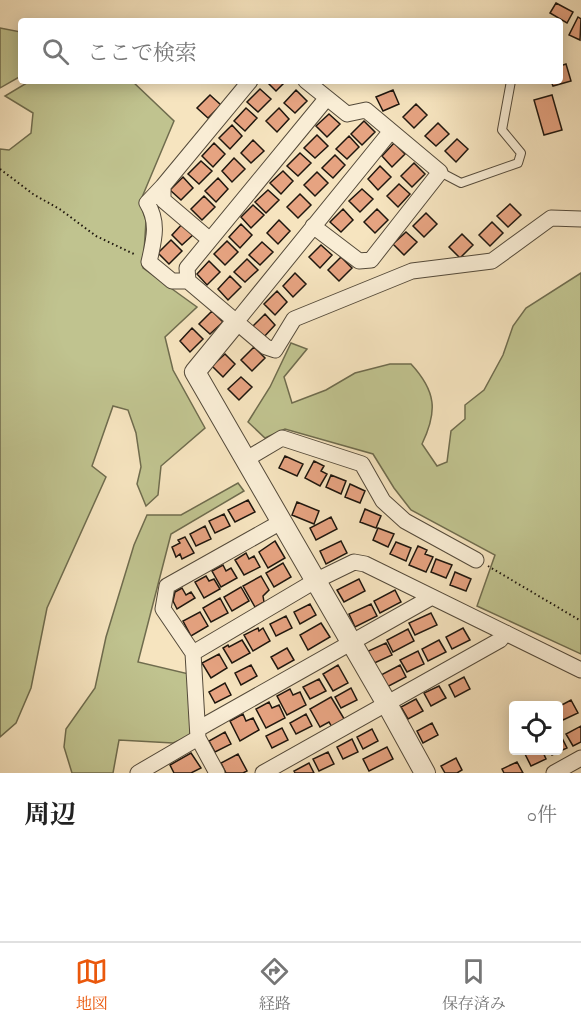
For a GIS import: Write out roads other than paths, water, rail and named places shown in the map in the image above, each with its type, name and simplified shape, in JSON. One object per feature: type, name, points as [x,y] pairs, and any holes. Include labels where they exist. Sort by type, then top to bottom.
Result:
[{"type":"street","points":[[248,84],[147,203],[154,214],[155,233],[149,262],[172,281],[188,281],[266,346],[275,350],[294,319],[412,271],[492,261],[551,218],[581,219]]},
{"type":"street","points":[[309,84],[347,114],[366,110],[440,172],[371,260],[359,261],[313,226]]},
{"type":"street","points":[[188,281],[187,268],[326,99]]},
{"type":"street","points":[[391,131],[195,372],[387,704],[418,771]]},
{"type":"street","points":[[163,186],[163,200],[210,240]]},
{"type":"street","points":[[245,460],[282,438],[362,464],[383,501],[405,521],[476,560]]},
{"type":"street","points":[[217,773],[198,734],[193,653],[163,609],[167,586],[281,522]]},
{"type":"street","points":[[193,653],[315,581],[354,562],[365,564],[581,670]]},
{"type":"street","points":[[138,773],[198,734],[432,597]]},
{"type":"street","points":[[263,773],[500,640],[506,633]]},
{"type":"street","points":[[554,773],[581,758]]},
{"type":"lane","points":[[440,172],[461,183],[518,163],[521,153],[502,130],[510,84]]}]
